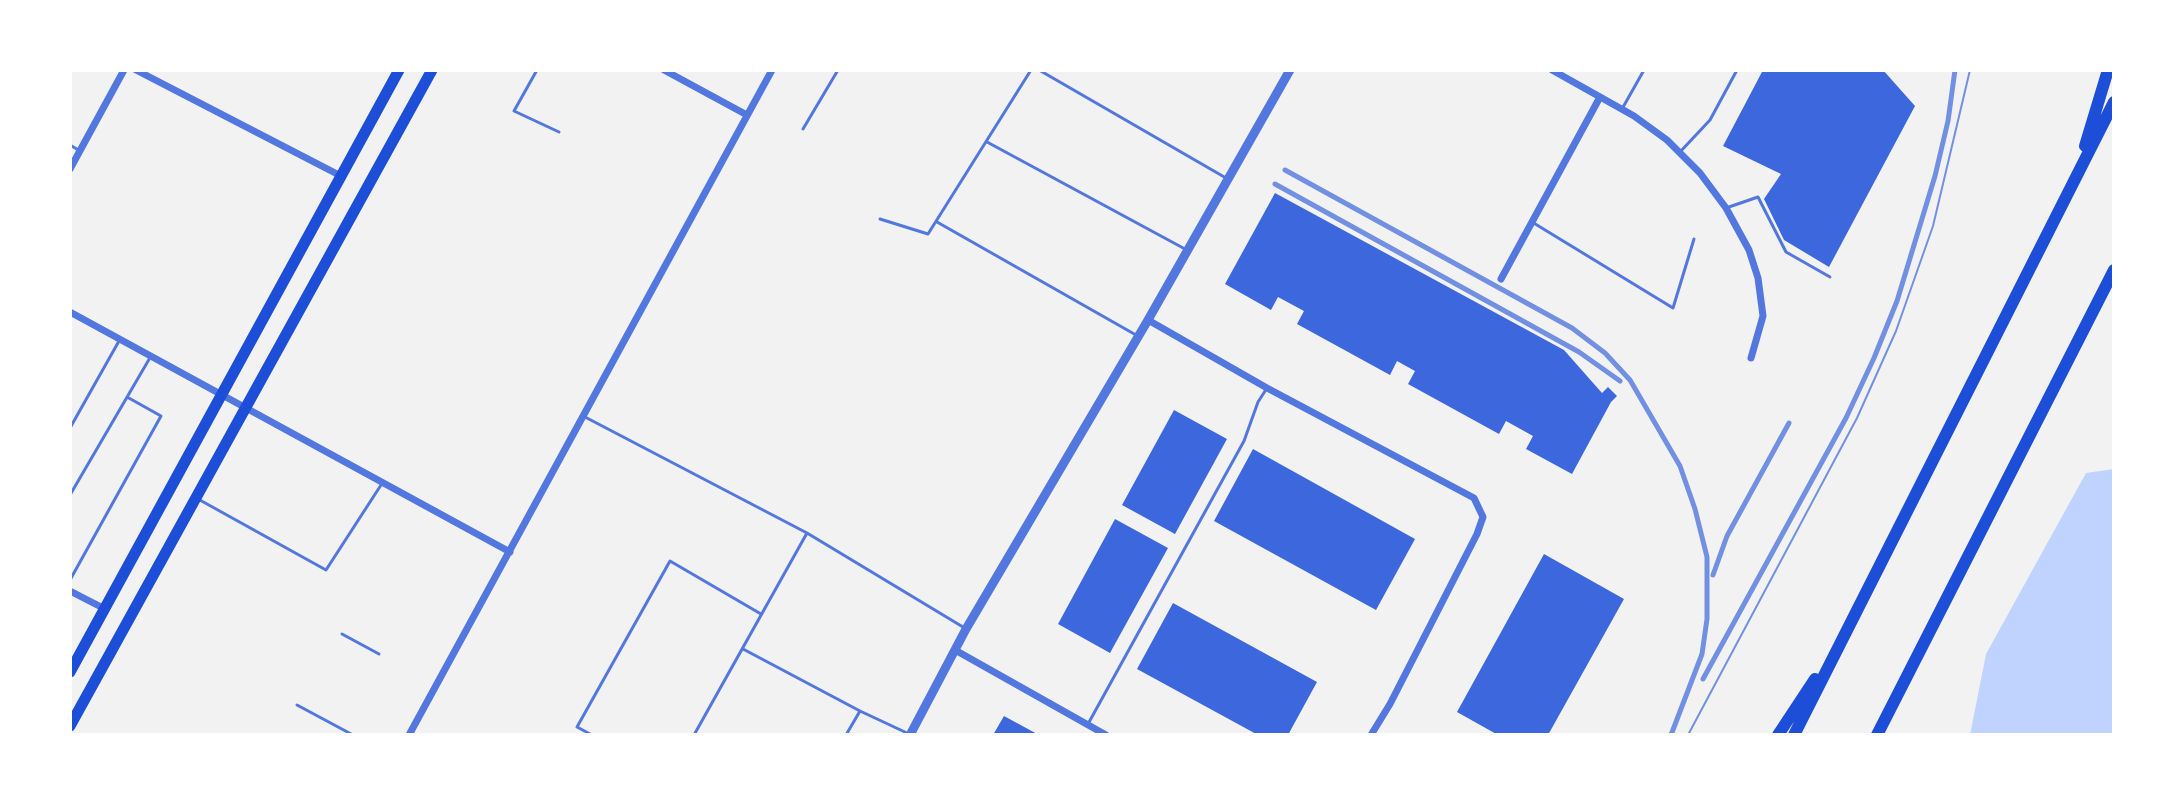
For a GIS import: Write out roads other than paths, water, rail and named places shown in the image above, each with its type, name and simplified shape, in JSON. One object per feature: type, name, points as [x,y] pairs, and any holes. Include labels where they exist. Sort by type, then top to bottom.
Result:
[{"type":"highway","points":[[2076,176],[2108,70]]},
{"type":"highway","points":[[1794,735],[2114,102]]},
{"type":"highway","points":[[1877,735],[2114,270]]},
{"type":"highway","points":[[1778,735],[1854,620]]},
{"type":"main road","points":[[70,672],[399,70]]},
{"type":"main road","points":[[70,726],[432,70]]},
{"type":"street","points":[[70,169],[124,70]]},
{"type":"street","points":[[136,70],[341,176]]},
{"type":"street","points":[[664,70],[747,115]]},
{"type":"street","points":[[409,735],[772,70]]},
{"type":"street","points":[[910,735],[966,629],[1139,337],[1290,70]]},
{"type":"street","points":[[1552,70],[1622,109],[1667,140],[1700,173],[1726,208],[1749,250],[1758,278],[1763,316],[1751,358]]},
{"type":"street","points":[[1501,279],[1600,97]]},
{"type":"street","points":[[70,312],[510,552]]},
{"type":"street","points":[[1148,320],[1267,388],[1474,498],[1483,517],[1477,534],[1371,735]]},
{"type":"street","points":[[70,591],[105,609]]},
{"type":"street","points":[[955,650],[1106,735]]},
{"type":"lane","points":[[537,70],[514,111],[559,132]]},
{"type":"lane","points":[[803,129],[838,70]]},
{"type":"lane","points":[[880,219],[928,234],[1031,70]]},
{"type":"lane","points":[[1039,70],[1228,180]]},
{"type":"lane","points":[[1622,109],[1644,70]]},
{"type":"lane","points":[[1680,152],[1710,120],[1737,70]]},
{"type":"lane","points":[[986,141],[1188,251]]},
{"type":"lane","points":[[70,145],[80,151]]},
{"type":"lane","points":[[1726,208],[1758,197],[1786,252],[1830,277]]},
{"type":"lane","points":[[936,221],[1139,337]]},
{"type":"lane","points":[[1532,222],[1673,308],[1694,239]]},
{"type":"lane","points":[[70,428],[119,339]]},
{"type":"lane","points":[[70,495],[151,356]]},
{"type":"lane","points":[[1088,725],[1244,441],[1258,402],[1267,388]]},
{"type":"lane","points":[[70,580],[161,416],[127,397]]},
{"type":"lane","points":[[583,415],[807,533],[966,629]]},
{"type":"lane","points":[[196,498],[326,570],[383,482]]},
{"type":"lane","points":[[694,735],[807,533]]},
{"type":"lane","points":[[592,735],[577,727],[670,561],[761,614]]},
{"type":"lane","points":[[342,634],[379,654]]},
{"type":"lane","points":[[742,648],[910,735]]},
{"type":"lane","points":[[297,705],[353,735]]},
{"type":"lane","points":[[846,735],[860,711]]},
{"type":"water","points":[[2114,469],[2114,735],[1970,735],[1986,654],[2086,473]]},
{"type":"tram line","points":[[1688,735],[1857,418],[1896,331],[1933,226],[1970,70]]},
{"type":"railway","points":[[1703,679],[1846,418],[1874,358],[1897,301],[1935,176],[1948,121],[1955,70]]},
{"type":"railway","points":[[1285,170],[1572,328],[1605,353],[1630,380],[1680,466],[1707,557],[1707,619],[1702,654],[1671,735]]},
{"type":"railway","points":[[1275,184],[1579,352],[1620,381]]},
{"type":"railway","points":[[1713,575],[1727,536],[1789,423]]}]
